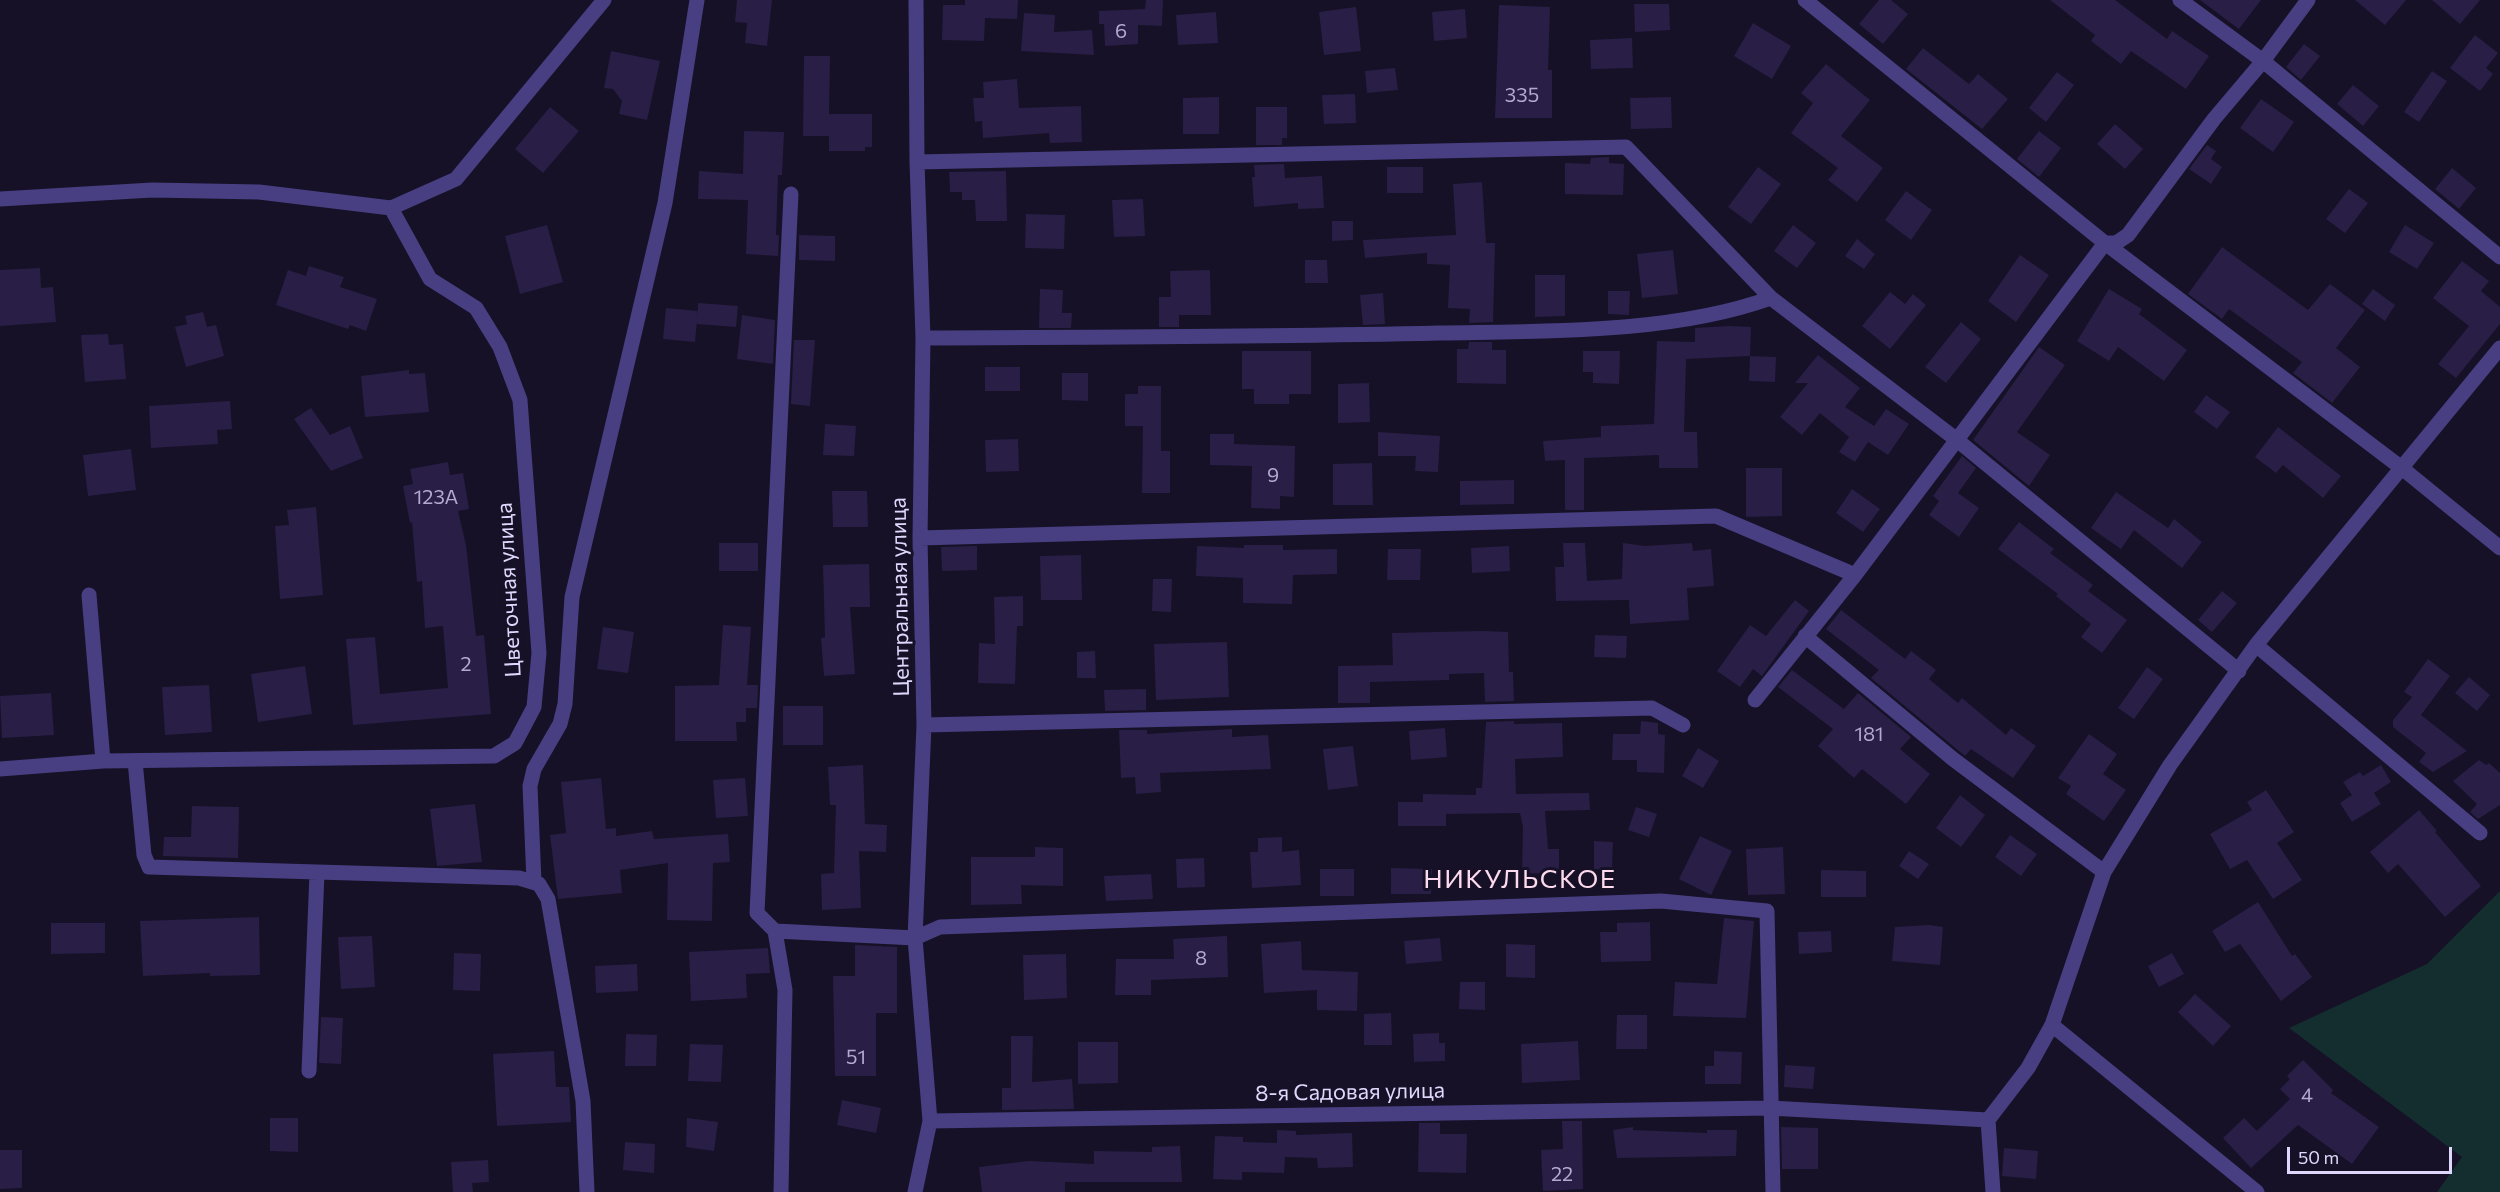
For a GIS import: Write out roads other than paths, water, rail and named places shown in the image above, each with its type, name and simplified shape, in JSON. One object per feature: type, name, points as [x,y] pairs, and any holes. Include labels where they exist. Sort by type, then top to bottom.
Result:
[{"type":"street","points":[[0,199],[152,190],[247,191],[391,208],[456,179],[604,0]]},
{"type":"street","points":[[534,882],[530,786],[534,769],[560,724],[565,704],[572,597],[665,203],[697,0]]},
{"type":"street","name":"Центральная улица","points":[[915,1192],[930,1120],[915,938],[924,725],[920,538],[923,338],[917,162],[916,0]]},
{"type":"street","points":[[1805,0],[2105,243],[2403,469],[2500,548]]},
{"type":"street","points":[[2180,0],[2263,61],[2500,257]]},
{"type":"street","points":[[2105,243],[2116,243],[2128,235],[2214,119],[2263,61],[2308,0]]},
{"type":"street","points":[[917,162],[1626,147],[1770,298],[1957,440],[2239,670]]},
{"type":"street","points":[[781,1192],[785,990],[775,931],[757,913],[791,194]]},
{"type":"street","name":"Цветочная улица","points":[[0,769],[103,761],[494,756],[515,743],[534,707],[539,653],[519,400],[500,347],[476,308],[430,279],[391,208]]},
{"type":"street","points":[[1755,700],[1855,575],[2105,243]]},
{"type":"street","points":[[923,338],[1327,336],[1584,330],[1730,313],[1770,298]]},
{"type":"street","points":[[1994,1192],[1988,1120],[2028,1068],[2052,1025],[2104,872],[2170,765],[2256,645],[2403,469],[2500,348]]},
{"type":"street","points":[[920,538],[1716,516],[1855,575]]},
{"type":"street","points":[[89,595],[103,761]]},
{"type":"street","points":[[1805,636],[1953,759],[2104,872]]},
{"type":"street","points":[[2256,645],[2480,833]]},
{"type":"street","points":[[924,725],[1652,708],[1683,725]]},
{"type":"street","points":[[135,761],[144,855],[150,867],[519,878],[539,884],[548,899],[583,1101],[586,1192]]},
{"type":"street","points":[[309,1071],[317,873]]},
{"type":"street","points":[[775,931],[915,938],[940,927],[1661,901],[1767,911],[1773,1192]]},
{"type":"street","points":[[2052,1025],[2257,1192]]},
{"type":"street","name":"8-я Садовая улица","points":[[930,1120],[1770,1108],[1988,1120]]},
{"type":"district","name":"НИКУЛЬСКОЕ","points":[[1520,879]]}]
